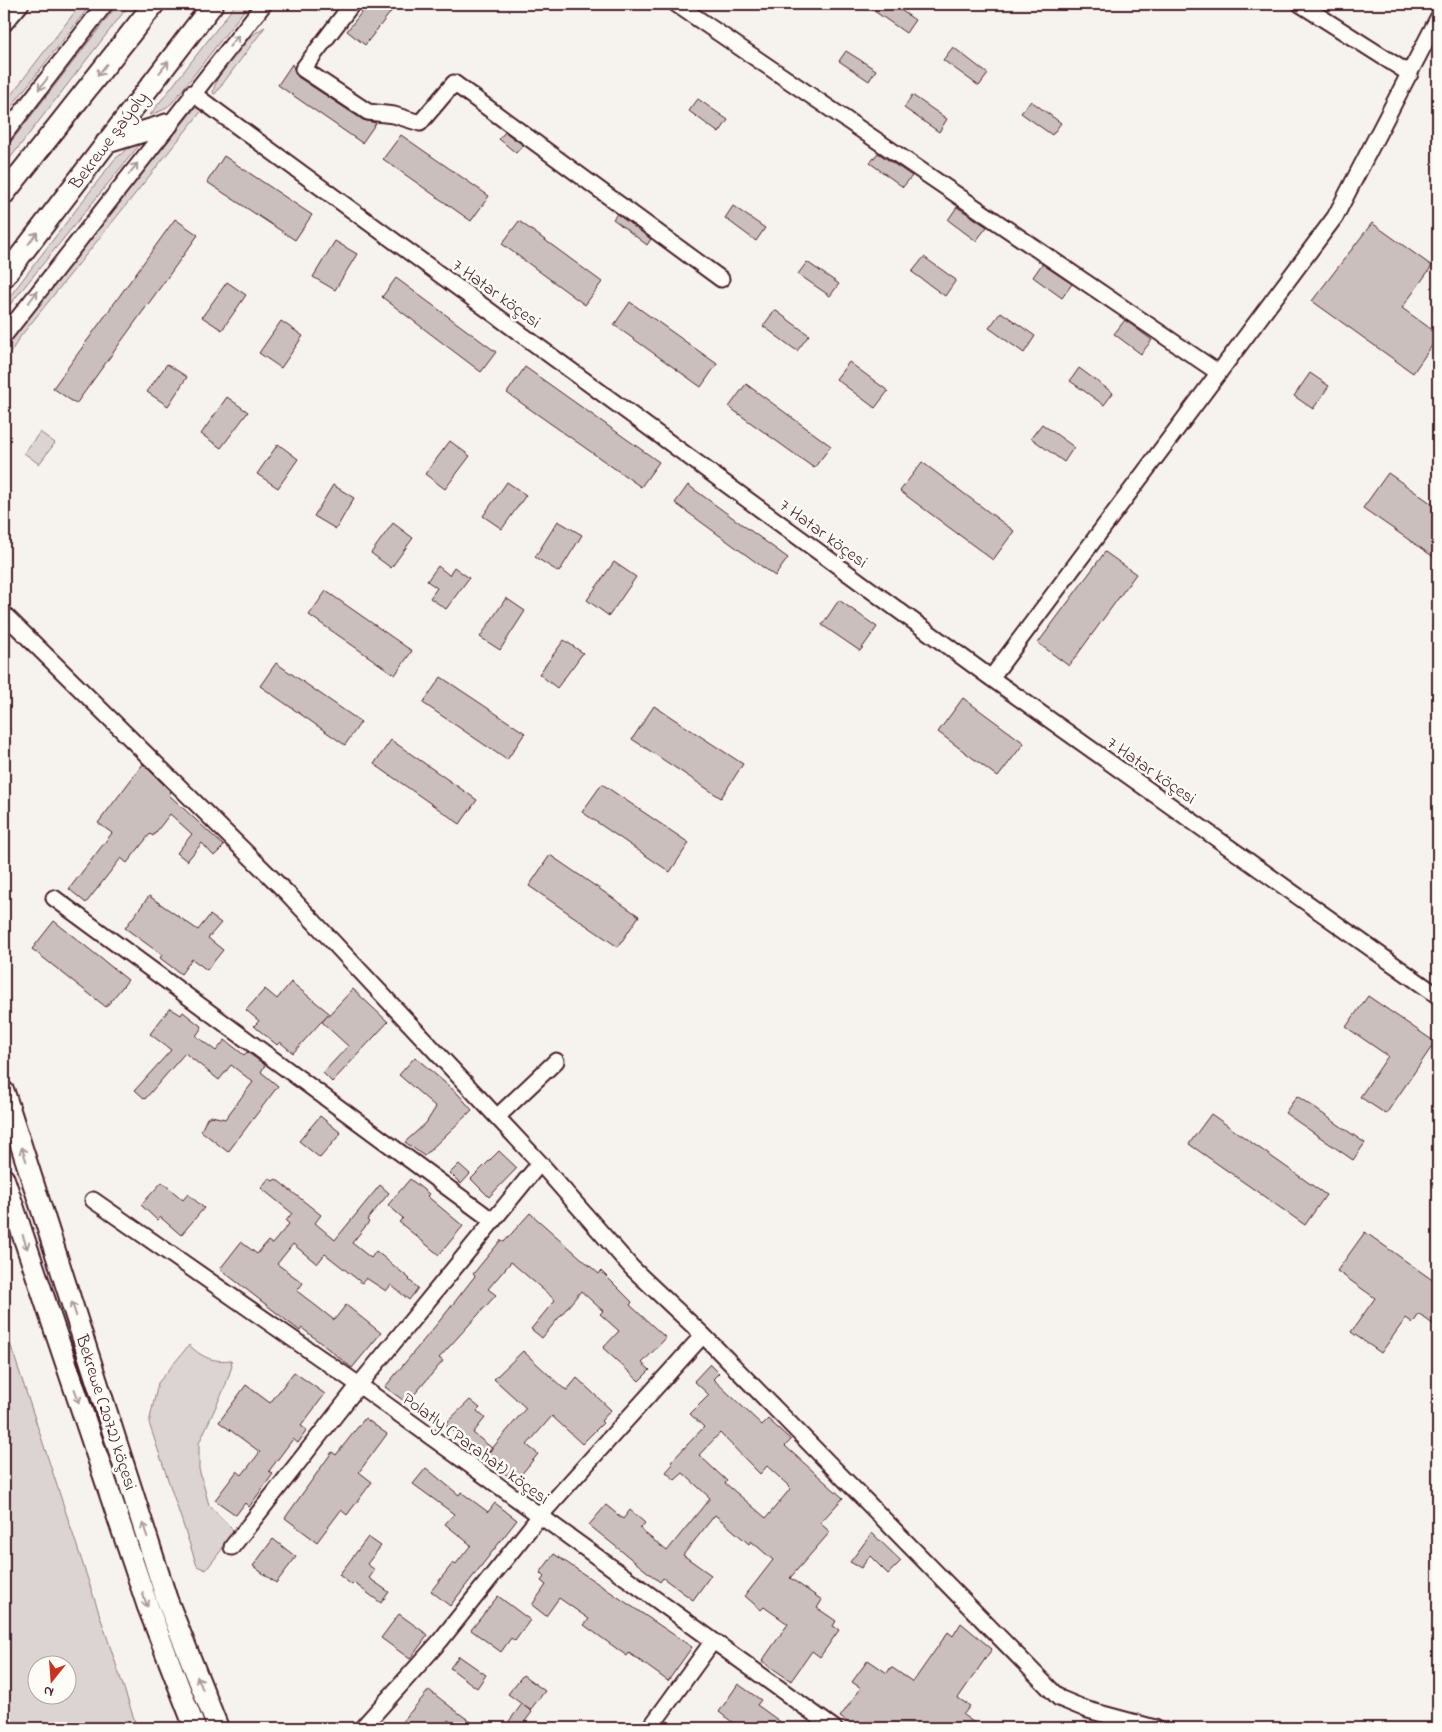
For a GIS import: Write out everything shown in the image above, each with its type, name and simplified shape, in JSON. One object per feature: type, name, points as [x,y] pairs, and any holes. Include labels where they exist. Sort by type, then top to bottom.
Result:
[{"type":"main road","points":[[4,194],[154,4]]},
{"type":"main road","name":"Bekrewe şaýoly","points":[[4,277],[213,4]]},
{"type":"main road","points":[[106,143],[168,124]]},
{"type":"main road","name":"Bekrewe (2072) köçesi","points":[[4,1092],[167,1600],[218,1728]]},
{"type":"main road","name":"Bekrewe (2072) köçesi","points":[[4,1179],[148,1607],[195,1728]]},
{"type":"street","points":[[4,24],[21,4]]},
{"type":"street","points":[[4,135],[105,4]]},
{"type":"street","points":[[4,336],[192,93],[264,4]]},
{"type":"street","points":[[352,4],[303,69],[368,112],[394,115],[420,123],[454,83],[721,279]]},
{"type":"street","points":[[676,4],[1219,373]]},
{"type":"street","points":[[1300,4],[1410,74]]},
{"type":"street","points":[[991,678],[1335,217],[1438,18]]},
{"type":"street","name":"7 Hatar köçesi","points":[[192,93],[991,678],[1438,996]]},
{"type":"street","points":[[4,614],[288,894],[540,1163],[632,1268],[702,1335],[1059,1698],[1088,1710],[1156,1728]]},
{"type":"street","points":[[54,898],[493,1221]]},
{"type":"street","points":[[496,1117],[556,1061]]},
{"type":"street","points":[[232,1547],[359,1386],[540,1163]]},
{"type":"street","name":"Polatly (Parahat) köçesi","points":[[93,1200],[359,1386],[834,1728]]},
{"type":"street","points":[[362,1728],[440,1641],[539,1517],[702,1335]]},
{"type":"street","points":[[650,1728],[713,1641]]},
{"type":"shaded area","points":[[81,4],[91,4],[4,116],[4,104]]},
{"type":"shaded area","points":[[118,4],[130,4],[4,166],[4,151]]},
{"type":"shaded area","points":[[236,4],[249,4],[172,103],[163,110],[150,115]]},
{"type":"shaded area","points":[[265,27],[215,94],[213,93],[215,84],[225,65],[249,38]]},
{"type":"shaded area","points":[[198,107],[204,108],[20,337],[4,363],[4,350],[15,333],[194,109]]},
{"type":"shaded area","points":[[139,143],[4,312],[4,304],[114,160],[127,149]]},
{"type":"shaded area","points":[[40,432],[55,443],[39,464],[24,453]]},
{"type":"shaded area","points":[[4,1325],[137,1728],[4,1728]]},
{"type":"shaded area","points":[[189,1345],[208,1358],[231,1360],[232,1366],[225,1387],[199,1443],[199,1469],[209,1505],[235,1532],[206,1570],[197,1566],[149,1423],[158,1383]]},
{"type":"building","points":[[368,4],[397,4],[365,45],[347,31]]},
{"type":"building","points":[[864,4],[892,4],[915,20],[906,33]]},
{"type":"building","points":[[953,47],[988,74],[979,86],[943,60]]},
{"type":"building","points":[[846,51],[876,70],[869,81],[839,61]]},
{"type":"building","points":[[292,64],[298,77],[363,120],[376,123],[362,143],[278,85]]},
{"type":"building","points":[[912,95],[947,119],[939,132],[904,108]]},
{"type":"building","points":[[698,99],[728,120],[719,133],[689,111]]},
{"type":"building","points":[[1031,101],[1061,123],[1052,135],[1021,113]]},
{"type":"building","points":[[505,132],[523,145],[516,153],[499,139]]},
{"type":"building","points":[[401,135],[489,196],[471,221],[383,159]]},
{"type":"building","points":[[878,153],[912,176],[903,187],[870,163]]},
{"type":"building","points":[[224,156],[312,215],[295,240],[207,182]]},
{"type":"building","points":[[733,206],[765,228],[756,241],[725,218]]},
{"type":"building","points":[[957,207],[987,227],[976,241],[948,220]]},
{"type":"building","points":[[617,214],[651,239],[647,245],[613,219]]},
{"type":"building","points":[[175,219],[198,235],[76,404],[53,388]]},
{"type":"building","points":[[519,221],[602,282],[585,305],[502,244]]},
{"type":"building","points":[[1372,223],[1432,266],[1402,308],[1438,334],[1438,337],[1413,373],[1312,301]]},
{"type":"building","points":[[335,241],[357,254],[335,290],[313,277]]},
{"type":"building","points":[[924,257],[956,280],[945,296],[912,272]]},
{"type":"building","points":[[807,262],[839,284],[830,296],[798,274]]},
{"type":"building","points":[[1042,264],[1072,284],[1062,298],[1033,277]]},
{"type":"building","points":[[396,278],[496,352],[481,372],[382,297]]},
{"type":"building","points":[[227,282],[246,295],[222,330],[202,317]]},
{"type":"building","points":[[630,302],[717,364],[701,387],[614,325]]},
{"type":"building","points":[[775,310],[809,335],[797,351],[763,326]]},
{"type":"building","points":[[1001,312],[1035,336],[1024,353],[989,328]]},
{"type":"building","points":[[1125,320],[1152,340],[1141,354],[1114,334]]},
{"type":"building","points":[[281,321],[303,336],[281,368],[259,353]]},
{"type":"building","points":[[849,362],[888,391],[875,408],[836,379]]},
{"type":"building","points":[[167,364],[187,377],[168,406],[147,392]]},
{"type":"building","points":[[525,367],[659,462],[641,487],[507,393]]},
{"type":"building","points":[[1079,368],[1113,393],[1104,405],[1070,381]]},
{"type":"building","points":[[1310,373],[1329,386],[1313,409],[1294,396]]},
{"type":"building","points":[[746,384],[831,446],[814,468],[729,407]]},
{"type":"building","points":[[227,397],[248,412],[221,448],[201,434]]},
{"type":"building","points":[[1042,424],[1074,447],[1064,462],[1031,438]]},
{"type":"building","points":[[450,441],[470,456],[445,489],[425,474]]},
{"type":"building","points":[[278,444],[298,459],[278,488],[257,474]]},
{"type":"building","points":[[922,462],[1014,531],[993,560],[900,491]]},
{"type":"building","points":[[1388,473],[1438,508],[1438,560],[1363,508]]},
{"type":"building","points":[[507,482],[526,495],[502,529],[483,516]]},
{"type":"building","points":[[333,485],[354,498],[336,529],[314,516]]},
{"type":"building","points":[[688,485],[788,558],[775,576],[675,503]]},
{"type":"building","points":[[558,521],[582,535],[559,572],[535,557]]},
{"type":"building","points":[[393,523],[413,538],[391,568],[371,553]]},
{"type":"building","points":[[1105,552],[1136,574],[1069,666],[1038,643]]},
{"type":"building","points":[[614,562],[636,577],[609,616],[587,600]]},
{"type":"building","points":[[438,566],[449,575],[454,567],[469,578],[446,609],[430,598],[437,588],[427,581]]},
{"type":"building","points":[[326,591],[412,651],[395,675],[309,615]]},
{"type":"building","points":[[506,598],[525,611],[500,650],[480,637]]},
{"type":"building","points":[[839,600],[877,627],[860,651],[822,625]]},
{"type":"building","points":[[564,640],[583,653],[557,688],[539,674]]},
{"type":"building","points":[[276,663],[361,722],[345,745],[260,686]]},
{"type":"building","points":[[441,677],[525,733],[507,760],[423,703]]},
{"type":"building","points":[[963,698],[1024,743],[998,777],[938,732]]},
{"type":"building","points":[[654,706],[743,764],[721,798],[632,739]]},
{"type":"building","points":[[391,740],[477,800],[460,824],[374,764]]},
{"type":"building","points":[[143,764],[171,792],[169,795],[224,846],[214,856],[202,843],[187,861],[177,853],[192,834],[170,814],[153,836],[150,834],[127,863],[121,858],[86,903],[69,889],[112,833],[98,823]]},
{"type":"building","points":[[602,784],[689,843],[670,872],[582,812]]},
{"type":"building","points":[[550,855],[639,916],[618,947],[529,886]]},
{"type":"building","points":[[149,896],[198,930],[210,915],[221,923],[208,938],[223,950],[207,970],[192,959],[181,974],[160,958],[162,955],[125,928]]},
{"type":"building","points":[[54,921],[128,980],[106,1007],[32,949]]},
{"type":"building","points":[[291,982],[329,1013],[293,1053],[280,1042],[277,1045],[254,1026],[259,1021],[246,1010],[265,989],[277,999]]},
{"type":"building","points":[[353,989],[388,1022],[332,1082],[323,1073],[348,1046],[322,1022]]},
{"type":"building","points":[[1368,996],[1435,1042],[1386,1114],[1360,1097],[1388,1056],[1346,1027]]},
{"type":"building","points":[[170,1008],[181,1015],[183,1012],[202,1027],[196,1036],[216,1051],[225,1040],[244,1055],[247,1052],[265,1065],[261,1072],[278,1086],[228,1152],[201,1131],[207,1118],[211,1116],[225,1119],[253,1082],[231,1065],[219,1080],[185,1053],[145,1099],[135,1090],[171,1050],[150,1034]]},
{"type":"building","points":[[415,1057],[458,1094],[472,1110],[424,1156],[405,1142],[426,1123],[436,1107],[399,1075]]},
{"type":"building","points":[[1297,1096],[1365,1143],[1353,1160],[1285,1113]]},
{"type":"building","points":[[1211,1114],[1326,1195],[1305,1225],[1189,1144]]},
{"type":"building","points":[[320,1116],[341,1133],[320,1158],[299,1141]]},
{"type":"building","points":[[499,1151],[517,1168],[489,1197],[471,1179]]},
{"type":"building","points":[[459,1164],[470,1174],[461,1184],[450,1173]]},
{"type":"building","points":[[269,1178],[273,1181],[276,1179],[321,1215],[315,1223],[335,1240],[380,1185],[389,1193],[367,1220],[369,1222],[352,1243],[371,1258],[376,1251],[410,1279],[418,1288],[409,1300],[391,1285],[386,1291],[366,1278],[362,1283],[325,1254],[317,1264],[293,1244],[277,1264],[303,1283],[297,1291],[334,1320],[346,1305],[381,1333],[352,1368],[302,1328],[300,1331],[220,1269],[241,1242],[257,1254],[268,1241],[272,1244],[289,1224],[286,1221],[292,1213],[261,1188]]},
{"type":"building","points":[[410,1179],[463,1226],[439,1255],[399,1222],[403,1218],[388,1205]]},
{"type":"building","points":[[162,1182],[183,1200],[188,1194],[204,1208],[181,1235],[160,1217],[157,1220],[141,1205]]},
{"type":"building","points":[[530,1213],[599,1274],[601,1271],[632,1302],[630,1305],[666,1338],[642,1363],[650,1370],[639,1381],[603,1348],[619,1331],[600,1314],[603,1311],[581,1291],[542,1338],[531,1329],[555,1300],[511,1262],[488,1289],[496,1295],[439,1358],[443,1361],[407,1403],[385,1387],[446,1313],[475,1276],[473,1274],[501,1240],[504,1242]]},
{"type":"building","points":[[1365,1232],[1438,1284],[1438,1328],[1419,1314],[1413,1323],[1406,1318],[1381,1353],[1351,1332],[1375,1298],[1337,1271]]},
{"type":"building","points":[[523,1351],[563,1388],[567,1390],[577,1378],[611,1410],[601,1421],[603,1423],[582,1444],[552,1416],[527,1445],[538,1454],[515,1482],[485,1457],[526,1408],[494,1379]]},
{"type":"building","points":[[710,1364],[719,1373],[713,1379],[762,1425],[768,1419],[791,1440],[785,1446],[843,1498],[820,1523],[830,1532],[790,1578],[822,1600],[817,1608],[836,1621],[833,1626],[839,1630],[820,1657],[812,1651],[791,1681],[762,1661],[788,1624],[764,1607],[761,1610],[745,1596],[773,1560],[751,1541],[749,1544],[715,1515],[683,1555],[711,1575],[693,1600],[663,1578],[660,1582],[589,1525],[606,1505],[623,1519],[630,1510],[645,1523],[640,1529],[667,1551],[710,1498],[683,1473],[675,1480],[666,1472],[673,1464],[671,1462],[704,1427],[690,1414],[709,1395],[694,1381]],"holes":[[[720,1433],[760,1474],[767,1466],[791,1488],[766,1518],[725,1483],[727,1481],[699,1455]]]},
{"type":"building","points":[[294,1372],[325,1394],[301,1426],[307,1430],[298,1443],[293,1439],[269,1471],[273,1474],[249,1507],[245,1503],[236,1515],[215,1500],[237,1471],[242,1475],[260,1452],[219,1422],[246,1385],[270,1403]]},
{"type":"building","points":[[470,1400],[480,1408],[477,1411],[485,1418],[473,1433],[492,1448],[484,1456],[445,1424]]},
{"type":"building","points":[[365,1418],[387,1434],[359,1472],[372,1482],[347,1515],[341,1510],[317,1542],[285,1518],[332,1452],[336,1455]]},
{"type":"building","points":[[426,1468],[459,1495],[461,1492],[488,1512],[495,1503],[517,1520],[450,1606],[431,1591],[453,1563],[455,1565],[471,1545],[445,1524],[454,1514],[413,1484]]},
{"type":"building","points":[[872,1533],[901,1561],[888,1574],[870,1556],[861,1568],[850,1562]]},
{"type":"building","points":[[368,1537],[381,1546],[367,1564],[375,1570],[369,1578],[389,1592],[381,1603],[354,1583],[352,1585],[339,1575]]},
{"type":"building","points":[[273,1539],[296,1557],[276,1583],[253,1566]]},
{"type":"building","points":[[554,1554],[692,1647],[668,1681],[629,1653],[627,1656],[584,1625],[589,1619],[559,1598],[546,1616],[532,1605],[546,1585],[541,1581],[544,1577],[540,1573]]},
{"type":"building","points":[[498,1596],[530,1620],[515,1641],[511,1638],[501,1652],[471,1630]]},
{"type":"building","points":[[399,1614],[428,1635],[410,1659],[381,1638]]},
{"type":"building","points":[[961,1623],[992,1649],[958,1698],[970,1706],[963,1715],[982,1728],[856,1728],[840,1717],[861,1688],[852,1682],[868,1660],[887,1673],[891,1667],[913,1682],[948,1632],[953,1636]]},
{"type":"building","points":[[459,1656],[486,1675],[477,1688],[450,1668]]},
{"type":"building","points":[[523,1675],[545,1691],[530,1710],[508,1694]]},
{"type":"building","points":[[738,1684],[761,1700],[757,1705],[789,1728],[740,1728],[719,1712]]},
{"type":"building","points":[[429,1690],[479,1728],[459,1728],[448,1720],[442,1728],[397,1728]]},
{"type":"building","points":[[522,1704],[532,1712],[520,1728],[504,1728]]}]
